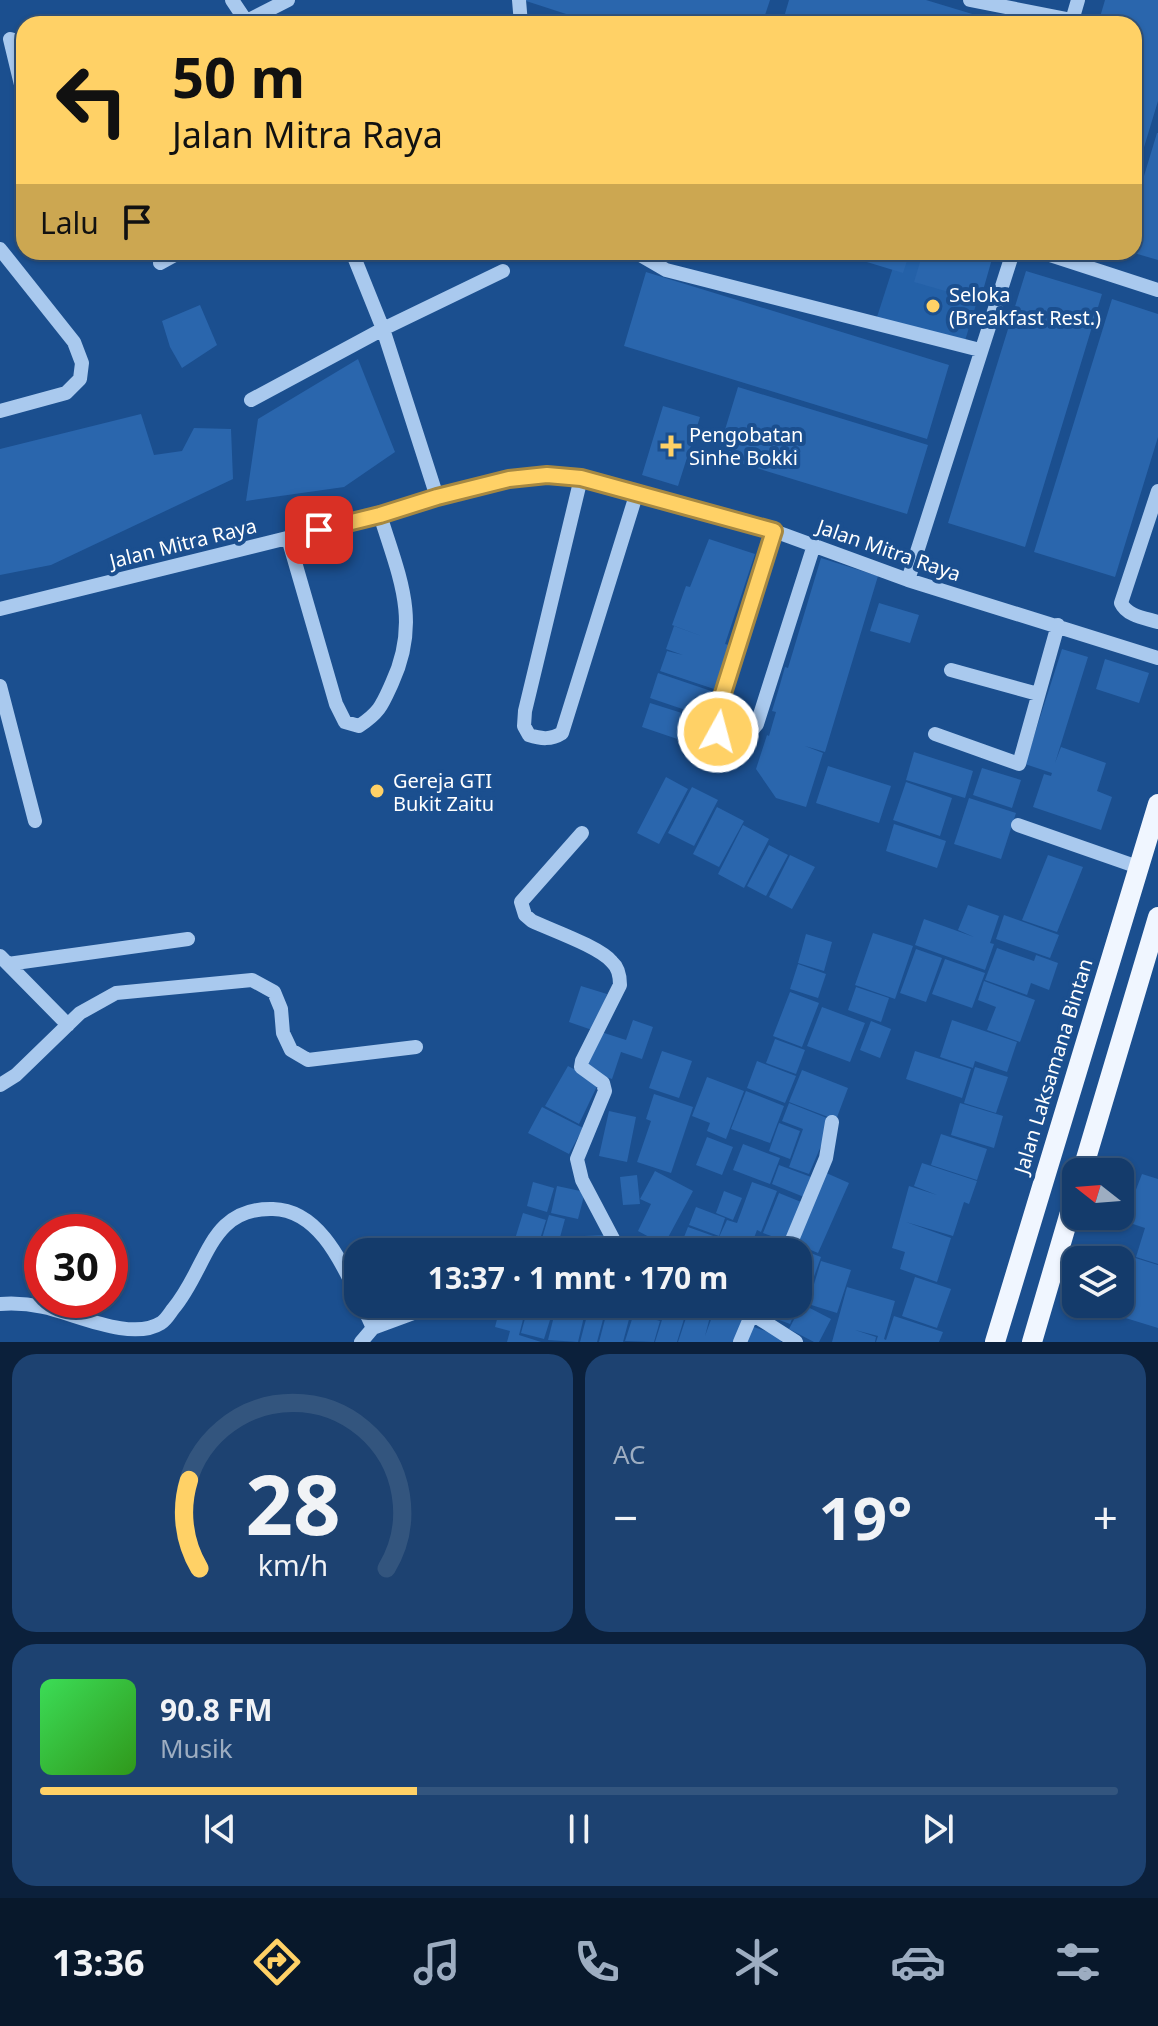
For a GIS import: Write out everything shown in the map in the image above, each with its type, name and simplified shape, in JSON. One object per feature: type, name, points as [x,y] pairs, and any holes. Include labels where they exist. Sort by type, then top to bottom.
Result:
[{"type":"main road","name":"Jalan Laksamana Bintan","points":[[995,1342],[1148,871],[1158,804]]},
{"type":"main road","points":[[1086,1158],[1158,917]]},
{"type":"main road","points":[[1032,1342],[1065,1230]]},
{"type":"street","points":[[258,16],[288,0]]},
{"type":"street","points":[[970,0],[1043,16]]},
{"type":"street","points":[[16,41],[10,39],[16,64]]},
{"type":"street","points":[[0,249],[74,342],[82,363],[80,379],[66,393],[0,411]]},
{"type":"street","points":[[160,263],[165,260]]},
{"type":"street","points":[[355,260],[383,329],[437,497]]},
{"type":"street","points":[[649,260],[666,270],[980,350]]},
{"type":"street","points":[[908,580],[1010,260]]},
{"type":"street","points":[[1066,260],[1158,290]]},
{"type":"street","points":[[251,400],[383,329],[503,271]]},
{"type":"street","name":"Jalan Mitra Raya","points":[[0,609],[380,515],[509,479],[547,475],[581,478],[774,531],[908,580],[1158,658]]},
{"type":"street","points":[[581,478],[525,711],[524,726],[529,735],[539,738],[554,738],[562,733],[637,492]]},
{"type":"street","points":[[1158,491],[1121,603],[1124,610],[1131,614],[1158,622]]},
{"type":"street","points":[[288,538],[336,704],[345,722],[359,726],[378,713],[399,667],[407,634],[405,598],[380,515]]},
{"type":"street","points":[[774,531],[719,706],[718,732],[727,738],[740,738],[751,733],[757,724],[814,545]]},
{"type":"street","points":[[935,734],[1019,764],[1058,625]]},
{"type":"street","points":[[951,670],[1038,694]]},
{"type":"street","points":[[0,686],[35,821]]},
{"type":"street","points":[[1018,825],[1148,871]]},
{"type":"street","points":[[582,833],[521,902],[525,915],[532,921],[602,954],[613,962],[620,975],[620,985],[582,1061],[581,1067],[603,1083],[605,1091],[577,1159],[586,1189],[612,1238]]},
{"type":"street","points":[[4,960],[188,939]]},
{"type":"street","points":[[4,960],[68,1025]]},
{"type":"street","points":[[0,1085],[16,1075],[80,1013],[116,993],[252,980],[274,992],[281,1009],[283,1033],[291,1050],[308,1060],[416,1047]]},
{"type":"street","points":[[793,1238],[826,1158],[832,1122]]},
{"type":"street","points":[[0,1304],[42,1307],[112,1327],[138,1330],[161,1324],[180,1301],[222,1226],[234,1216],[253,1208],[286,1209],[310,1222],[344,1268]]},
{"type":"street","points":[[368,1318],[373,1328]]},
{"type":"street","points":[[361,1342],[373,1328],[400,1318]]},
{"type":"street","points":[[740,1342],[754,1318]]},
{"type":"street","points":[[757,1318],[796,1342]]},
{"type":"shaded area","points":[[895,260],[990,260],[964,344],[877,317]]},
{"type":"building","points":[[523,0],[770,0],[765,16],[572,16]]},
{"type":"building","points":[[789,0],[926,0],[979,16],[784,16]]},
{"type":"building","points":[[1105,0],[1158,0],[1158,101],[1142,154],[1142,16],[1100,16]]},
{"type":"building","points":[[1158,133],[1158,260],[1142,255],[1142,183]]},
{"type":"building","points":[[860,260],[907,260],[903,273]]},
{"type":"building","points":[[921,260],[992,260],[980,301],[914,282]]},
{"type":"building","points":[[1026,271],[1102,294],[1025,547],[948,523]]},
{"type":"building","points":[[646,272],[949,365],[927,439],[624,346]]},
{"type":"building","points":[[1112,299],[1158,314],[1158,437],[1115,577],[1034,552]]},
{"type":"building","points":[[200,305],[217,345],[182,368],[170,347],[162,321]]},
{"type":"building","points":[[358,359],[395,452],[344,487],[246,501],[258,419]]},
{"type":"building","points":[[738,387],[928,445],[907,514],[717,456]]},
{"type":"building","name":"Pengobatan Sinhe Bokki","points":[[663,406],[700,417],[678,486],[642,475]]},
{"type":"building","points":[[141,414],[154,455],[182,451],[194,428],[231,429],[233,479],[51,565],[0,575],[0,449]]},
{"type":"building","points":[[709,539],[755,554],[725,644],[729,645],[714,689],[660,671],[667,651],[683,655],[666,649],[674,626],[704,637],[672,625],[686,586],[690,587]]},
{"type":"building","points":[[821,558],[878,576],[825,752],[805,746],[823,753],[806,807],[776,798],[756,769],[769,736],[776,712],[772,711]]},
{"type":"building","points":[[879,603],[919,615],[910,643],[870,631]]},
{"type":"building","points":[[1062,649],[1088,657],[1055,763],[1061,747],[1106,763],[1097,791],[1112,797],[1101,830],[1033,807],[1044,774],[1051,776],[1052,773],[1025,764]]},
{"type":"building","points":[[1105,659],[1149,673],[1139,703],[1096,689]]},
{"type":"building","points":[[658,673],[714,692],[706,717],[650,698]]},
{"type":"building","points":[[650,703],[701,719],[692,744],[642,727]]},
{"type":"building","points":[[914,752],[973,771],[965,798],[906,780]]},
{"type":"building","points":[[828,766],[891,786],[879,823],[816,803]]},
{"type":"building","points":[[982,768],[1021,780],[1012,808],[973,795]]},
{"type":"building","points":[[666,777],[688,789],[659,844],[637,833]]},
{"type":"building","points":[[906,782],[952,798],[940,836],[893,820]]},
{"type":"building","points":[[692,787],[718,800],[694,846],[668,833]]},
{"type":"building","points":[[969,798],[1016,813],[1001,859],[954,844]]},
{"type":"building","points":[[717,807],[744,821],[719,867],[693,854]]},
{"type":"building","points":[[894,824],[946,841],[937,868],[886,851]]},
{"type":"building","points":[[743,825],[769,839],[744,888],[718,874]]},
{"type":"building","points":[[769,845],[788,855],[766,896],[747,886]]},
{"type":"building","points":[[790,855],[815,867],[792,909],[769,897]]},
{"type":"building","points":[[1048,855],[1083,867],[1057,932],[1022,920]]},
{"type":"building","points":[[968,905],[999,916],[985,970],[915,945],[924,919],[974,937],[958,930]]},
{"type":"building","points":[[1004,915],[1059,935],[1050,958],[996,939]]},
{"type":"building","points":[[873,933],[913,946],[895,999],[855,985]]},
{"type":"building","points":[[806,934],[832,942],[824,971],[798,963]]},
{"type":"building","points":[[997,948],[1034,961],[1036,955],[1058,963],[1049,990],[1031,983],[1027,995],[985,980]]},
{"type":"building","points":[[916,949],[942,958],[926,1002],[900,993]]},
{"type":"building","points":[[945,959],[985,973],[972,1008],[932,994]]},
{"type":"building","points":[[798,964],[826,974],[818,998],[790,989]]},
{"type":"building","points":[[984,981],[1035,1000],[1020,1042],[987,1030],[996,1007],[978,1000]]},
{"type":"building","points":[[581,986],[607,994],[595,1031],[569,1022]]},
{"type":"building","points":[[856,987],[889,998],[881,1022],[848,1010]]},
{"type":"building","points":[[790,992],[819,1003],[802,1047],[773,1036]]},
{"type":"building","points":[[822,1007],[865,1023],[850,1062],[807,1046]]},
{"type":"building","points":[[633,1020],[653,1027],[642,1059],[621,1052],[612,1079],[585,1070],[598,1031],[626,1040]]},
{"type":"building","points":[[952,1020],[1017,1042],[1007,1072],[975,1061],[973,1068],[940,1057]]},
{"type":"building","points":[[871,1021],[891,1029],[880,1058],[860,1050]]},
{"type":"building","points":[[775,1039],[805,1050],[796,1074],[766,1063]]},
{"type":"building","points":[[662,1051],[692,1061],[679,1098],[649,1088]]},
{"type":"building","points":[[915,1051],[971,1069],[962,1098],[906,1079]]},
{"type":"building","points":[[757,1061],[796,1076],[785,1103],[747,1088]]},
{"type":"building","points":[[568,1066],[599,1082],[579,1124],[545,1106]]},
{"type":"building","points":[[975,1067],[1008,1077],[996,1113],[964,1103]]},
{"type":"building","points":[[802,1070],[848,1088],[836,1120],[789,1102]]},
{"type":"building","points":[[707,1077],[744,1091],[726,1139],[707,1131],[710,1123],[692,1116]]},
{"type":"building","points":[[746,1091],[784,1106],[770,1143],[731,1129]]},
{"type":"building","points":[[654,1094],[693,1107],[671,1173],[637,1162],[651,1121],[646,1119]]},
{"type":"building","points":[[789,1103],[832,1120],[809,1174],[789,1167],[803,1129],[782,1121]]},
{"type":"building","points":[[960,1103],[1003,1116],[994,1148],[951,1135]]},
{"type":"building","points":[[542,1107],[583,1128],[569,1154],[528,1133]]},
{"type":"building","points":[[609,1111],[636,1117],[627,1162],[599,1156]]},
{"type":"building","points":[[779,1123],[800,1131],[790,1159],[769,1151]]},
{"type":"building","points":[[941,1134],[987,1149],[977,1180],[931,1165]]},
{"type":"building","points":[[707,1137],[733,1147],[722,1175],[696,1165]]},
{"type":"building","points":[[743,1144],[780,1158],[770,1184],[733,1170]]},
{"type":"building","points":[[922,1163],[977,1181],[969,1204],[964,1202],[953,1236],[906,1222],[951,1238],[937,1282],[900,1269],[905,1252],[892,1248],[909,1186],[937,1195],[914,1186]]},
{"type":"building","points":[[779,1165],[811,1177],[804,1197],[772,1184]]},
{"type":"building","points":[[655,1171],[693,1191],[668,1238],[651,1238],[638,1231],[651,1204],[640,1199]]},
{"type":"building","points":[[824,1172],[849,1183],[818,1253],[812,1250],[812,1238],[796,1238]]},
{"type":"building","points":[[1142,1174],[1158,1179],[1158,1264],[1136,1257],[1145,1228],[1134,1224],[1134,1195]]},
{"type":"building","points":[[637,1175],[640,1204],[623,1205],[620,1177]]},
{"type":"building","points":[[533,1182],[554,1188],[547,1212],[527,1206]]},
{"type":"building","points":[[752,1182],[777,1191],[761,1232],[757,1230],[754,1238],[719,1238],[727,1220],[737,1223]]},
{"type":"building","points":[[557,1186],[585,1192],[578,1219],[551,1213]]},
{"type":"building","points":[[724,1191],[742,1198],[733,1220],[716,1213]]},
{"type":"building","points":[[779,1193],[806,1204],[792,1238],[776,1238],[763,1233]]},
{"type":"building","points":[[696,1207],[725,1218],[719,1236],[689,1225]]},
{"type":"building","points":[[523,1213],[546,1220],[540,1238],[515,1238]]},
{"type":"building","points":[[549,1215],[565,1219],[560,1238],[542,1238]]},
{"type":"building","points":[[688,1227],[716,1237],[716,1238],[684,1238]]},
{"type":"building","points":[[607,1235],[607,1238],[561,1238]]},
{"type":"building","points":[[812,1254],[821,1257],[812,1282]]},
{"type":"building","points":[[1134,1258],[1158,1265],[1158,1328],[1126,1318],[1134,1318]]},
{"type":"building","points":[[821,1261],[851,1270],[837,1313],[812,1305],[812,1291]]},
{"type":"building","points":[[915,1277],[951,1289],[937,1328],[902,1316]]},
{"type":"building","points":[[847,1287],[895,1301],[884,1339],[894,1316],[943,1332],[939,1342],[876,1342],[878,1336],[855,1330],[876,1337],[875,1342],[832,1342]]},
{"type":"building","points":[[812,1309],[831,1319],[819,1342],[789,1329],[795,1318],[812,1318]]},
{"type":"building","points":[[497,1318],[523,1318],[519,1335],[541,1342],[507,1342],[510,1331],[495,1327]]},
{"type":"building","points":[[525,1318],[551,1318],[544,1339],[521,1333]]},
{"type":"building","points":[[554,1318],[584,1318],[578,1342],[548,1340]]},
{"type":"building","points":[[586,1318],[603,1318],[597,1342],[580,1342]]},
{"type":"building","points":[[605,1318],[629,1318],[623,1342],[599,1342]]},
{"type":"building","points":[[632,1318],[660,1321],[654,1342],[625,1341]]},
{"type":"building","points":[[663,1318],[684,1318],[677,1342],[655,1342]]},
{"type":"building","points":[[686,1318],[710,1318],[705,1336],[712,1318],[743,1318],[734,1342],[678,1342]]},
{"type":"building","points":[[774,1318],[792,1318],[790,1324]]},
{"type":"building","points":[[748,1325],[783,1337],[781,1342],[742,1342]]},
{"type":"place","name":"Seloka (Breakfast Rest.)","points":[[933,306]]},
{"type":"place","name":"Pengobatan Sinhe Bokki","points":[[671,446]]},
{"type":"place","name":"Gereja GTI Bukit Zaitu","points":[[377,791]]},
{"type":"route","points":[[319,530],[509,479],[547,475],[581,478],[774,531],[719,706],[718,732]]}]
